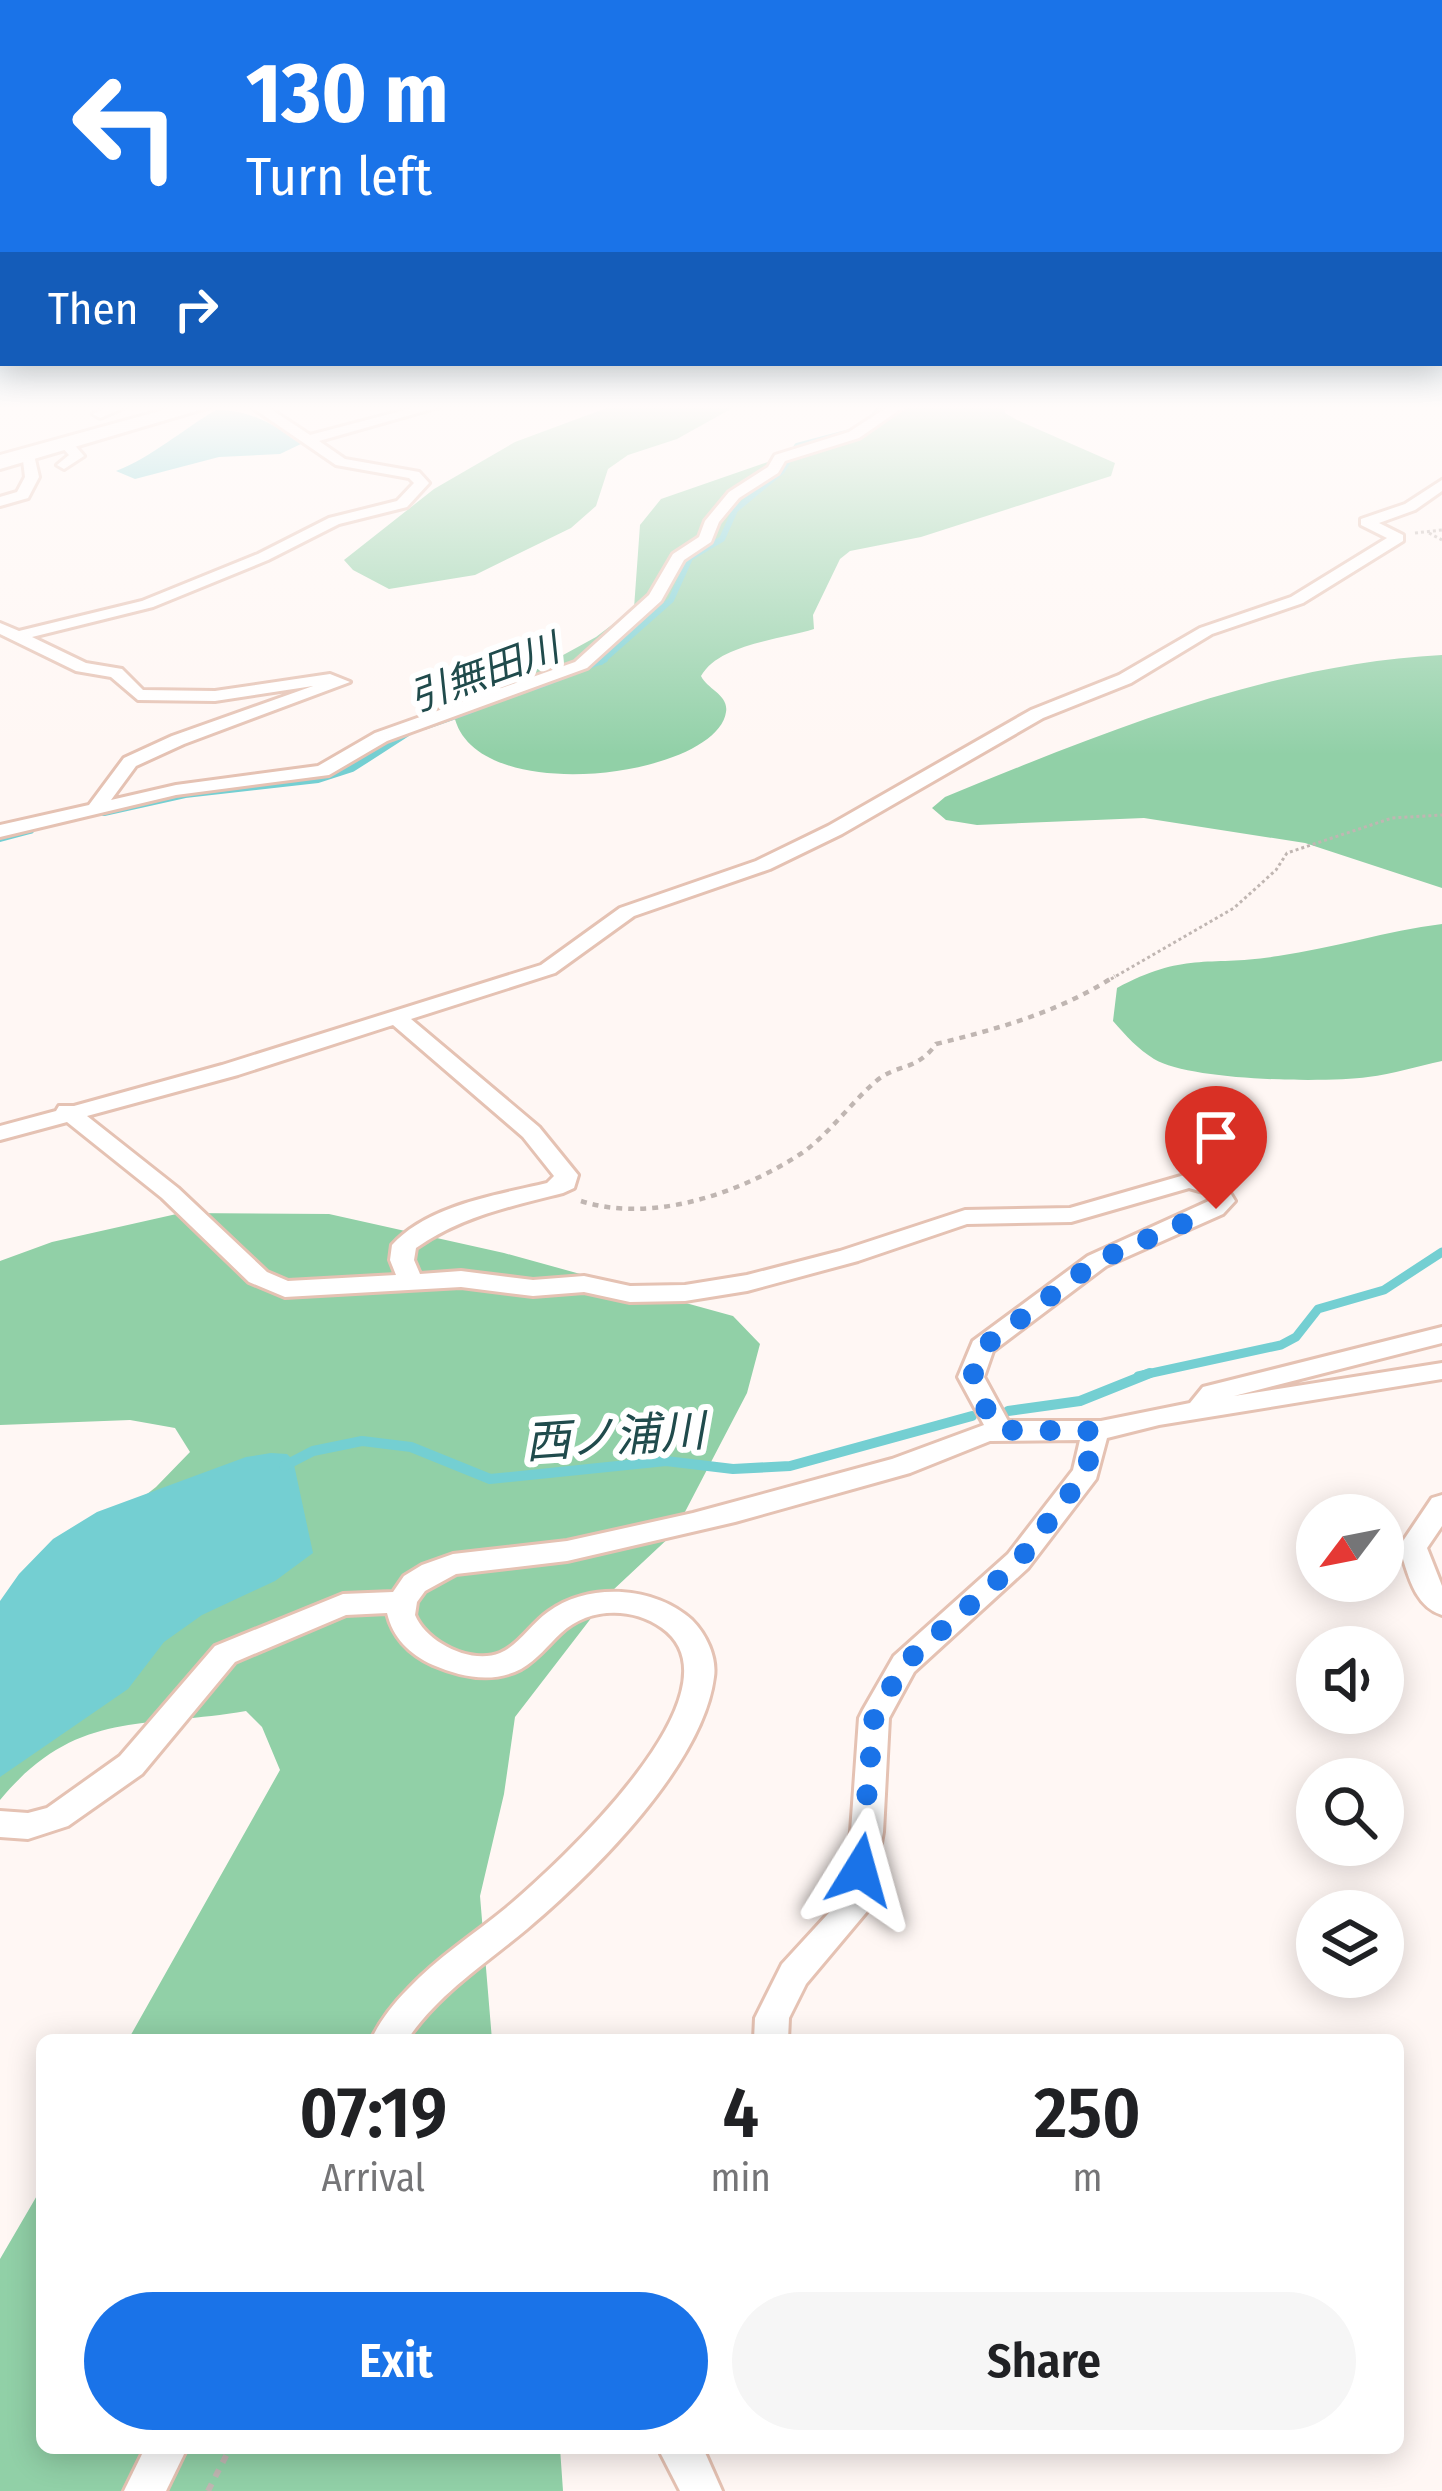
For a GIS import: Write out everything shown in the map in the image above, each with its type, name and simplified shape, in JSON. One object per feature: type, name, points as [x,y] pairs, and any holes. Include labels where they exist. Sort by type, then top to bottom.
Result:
[{"type":"street","points":[[0,655],[15,636],[147,604],[263,557],[330,522]]},
{"type":"street","points":[[0,831],[98,805],[323,771],[381,737],[581,665],[655,598],[678,557],[706,539],[712,522]]},
{"type":"street","points":[[1366,522],[1398,538]]},
{"type":"street","points":[[0,1133],[230,1070],[548,969],[627,912],[763,865],[835,830],[1037,714],[1125,679],[1206,631],[1312,592],[1398,538]]},
{"type":"street","points":[[15,636],[82,667],[116,673],[138,695],[215,696],[342,682],[130,761],[98,805]]},
{"type":"street","points":[[398,1018],[530,1132],[566,1175],[566,1183],[555,1188],[475,1209],[424,1230],[404,1245],[402,1260],[410,1280]]},
{"type":"street","points":[[67,1112],[170,1193],[270,1285],[308,1291],[410,1280],[532,1288],[584,1284],[630,1294],[685,1293],[746,1283],[849,1256],[965,1217],[1071,1215],[1188,1181],[1216,1188],[1223,1201],[1216,1209],[1097,1261],[982,1348],[971,1377],[1000,1430]]},
{"type":"street","points":[[1196,1413],[1212,1393],[1442,1335]]},
{"type":"street","points":[[393,2034],[443,1975],[536,1901],[636,1796],[692,1714],[704,1672],[695,1644],[676,1623],[624,1602],[598,1603],[562,1617],[522,1654],[481,1670],[446,1659],[412,1636],[401,1619],[401,1602],[415,1584],[466,1560],[560,1553],[716,1516],[901,1466],[1000,1430],[1095,1431],[1442,1371]]},
{"type":"street","points":[[771,2034],[772,2018],[794,1974],[853,1910],[867,1832],[874,1718],[904,1664],[1018,1562],[1086,1472],[1095,1431]]},
{"type":"street","points":[[1442,1505],[1413,1546],[1427,1588],[1442,1604]]},
{"type":"street","points":[[0,1824],[28,1826],[57,1817],[131,1765],[225,1654],[343,1605],[401,1602]]},
{"type":"street","points":[[144,2491],[164,2454]]},
{"type":"street","points":[[681,2454],[702,2491]]},
{"type":"path","points":[[1398,538],[1442,530]]},
{"type":"path","points":[[1429,533],[1442,540]]},
{"type":"path","points":[[555,1188],[562,1195],[606,1209],[648,1210],[700,1198],[771,1170],[805,1151],[880,1077],[922,1063],[936,1044],[1019,1024],[1082,997],[1191,928],[1234,908],[1287,854],[1392,818],[1442,815]]},
{"type":"path","points":[[208,2491],[227,2454]]},
{"type":"green space","points":[[392,522],[578,522],[475,575],[389,589],[344,560]]},
{"type":"green space","points":[[967,522],[850,551],[840,559],[813,615],[814,629],[735,650],[701,676],[724,701],[726,712],[713,735],[682,753],[641,767],[594,774],[546,773],[503,764],[471,745],[454,715],[596,637],[634,608],[640,525]]},
{"type":"green space","points":[[1442,655],[1442,888],[1305,843],[1144,818],[977,825],[946,820],[932,808],[945,797],[1188,705],[1314,672]]},
{"type":"green space","points":[[1442,924],[1442,1061],[1348,1079],[1226,1076],[1154,1059],[1113,1021],[1117,988],[1161,969],[1278,956]]},
{"type":"green space","points":[[181,1213],[329,1214],[504,1253],[733,1316],[760,1344],[747,1393],[674,1533],[612,1591],[515,1717],[504,1794],[480,1896],[492,2034],[131,2034],[280,1770],[262,1727],[246,1711],[142,1723],[84,1737],[28,1771],[0,1800],[0,1609],[156,1487],[190,1452],[175,1428],[130,1420],[0,1425],[0,1261],[52,1242]]},
{"type":"green space","points":[[36,2197],[36,2454],[560,2454],[563,2491],[0,2491],[0,2259]]},
{"type":"water","points":[[287,1454],[293,1460],[313,1553],[275,1581],[202,1615],[164,1642],[128,1689],[0,1777],[0,1601],[19,1574],[53,1539],[97,1512],[246,1457]]},
{"type":"waterway","name":"引無田川","points":[[601,662],[671,600],[690,558],[722,539],[730,522]]},
{"type":"waterway","name":"引無田川","points":[[536,686],[604,659]]},
{"type":"waterway","name":"引無田川","points":[[424,726],[470,710]]},
{"type":"waterway","name":"引無田川","points":[[104,812],[185,794],[318,779],[352,768],[408,732]]},
{"type":"waterway","name":"引無田川","points":[[0,838],[30,830]]},
{"type":"waterway","name":"西ノ浦川","points":[[1148,1374],[1281,1345],[1296,1337],[1318,1309],[1384,1290],[1442,1252]]},
{"type":"waterway","name":"西ノ浦川","points":[[1008,1411],[1080,1401],[1148,1374]]},
{"type":"waterway","name":"西ノ浦川","points":[[1138,1376],[1148,1374]]},
{"type":"waterway","name":"西ノ浦川","points":[[284,1466],[313,1451],[362,1441],[411,1447],[490,1479],[666,1461],[733,1469],[790,1466],[972,1416]]},
{"type":"route","points":[[860,1870],[874,1718],[904,1664],[1018,1562],[1086,1472],[1095,1431],[1000,1430],[976,1392],[973,1363],[982,1348],[1097,1261],[1216,1209]]}]
